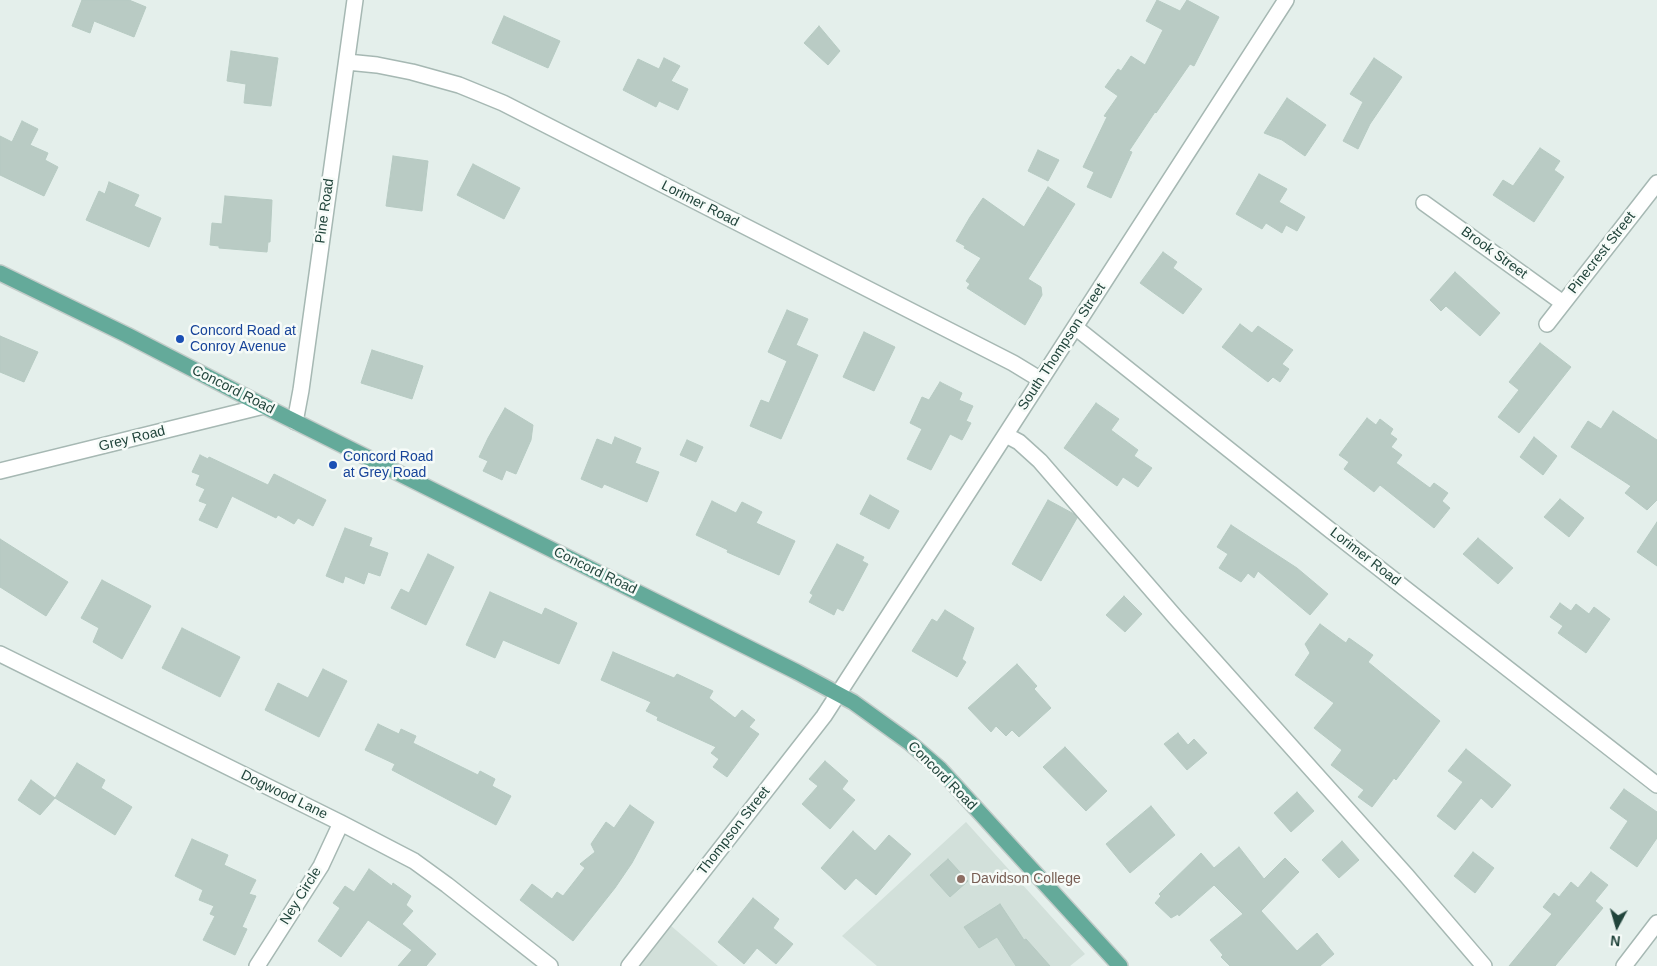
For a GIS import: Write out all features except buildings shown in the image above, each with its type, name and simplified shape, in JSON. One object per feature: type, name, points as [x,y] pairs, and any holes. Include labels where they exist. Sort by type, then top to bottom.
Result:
[{"type":"main road","name":"Concord Road","points":[[0,273],[797,672],[879,719],[940,769],[1120,966]]},
{"type":"street","name":"Pine Road","points":[[295,422],[355,0]]},
{"type":"street","name":"South Thompson Street","points":[[838,694],[1286,0]]},
{"type":"street","name":"Lorimer Road","points":[[347,62],[377,65],[412,72],[459,85],[503,103],[1013,363],[1041,380]]},
{"type":"street","name":"Pinecrest Street","points":[[1547,324],[1657,183]]},
{"type":"street","name":"Brook Street","points":[[1424,203],[1563,303]]},
{"type":"street","name":"Lorimer Road","points":[[1075,327],[1330,530],[1657,784]]},
{"type":"street","name":"Grey Road","points":[[0,471],[264,406]]},
{"type":"street","points":[[1006,434],[1019,442],[1040,461],[1176,618],[1406,875],[1484,966]]},
{"type":"street","name":"Dogwood Lane","points":[[0,654],[414,861],[550,966]]},
{"type":"street","name":"Thompson Street","points":[[628,966],[818,724],[838,694]]},
{"type":"street","name":"Ney Circle","points":[[257,966],[321,866],[341,824]]},
{"type":"street","points":[[1624,966],[1657,923]]},
{"type":"shaded area","name":"Davidson College","points":[[966,822],[1085,954],[1070,966],[877,966],[842,936]]},
{"type":"shaded area","points":[[670,925],[718,966],[637,966]]},
{"type":"place","name":"Concord Road at Conroy Avenue","points":[[180,339]]},
{"type":"place","name":"Concord Road at Grey Road","points":[[333,465]]},
{"type":"place","name":"Davidson College","points":[[961,879]]}]
